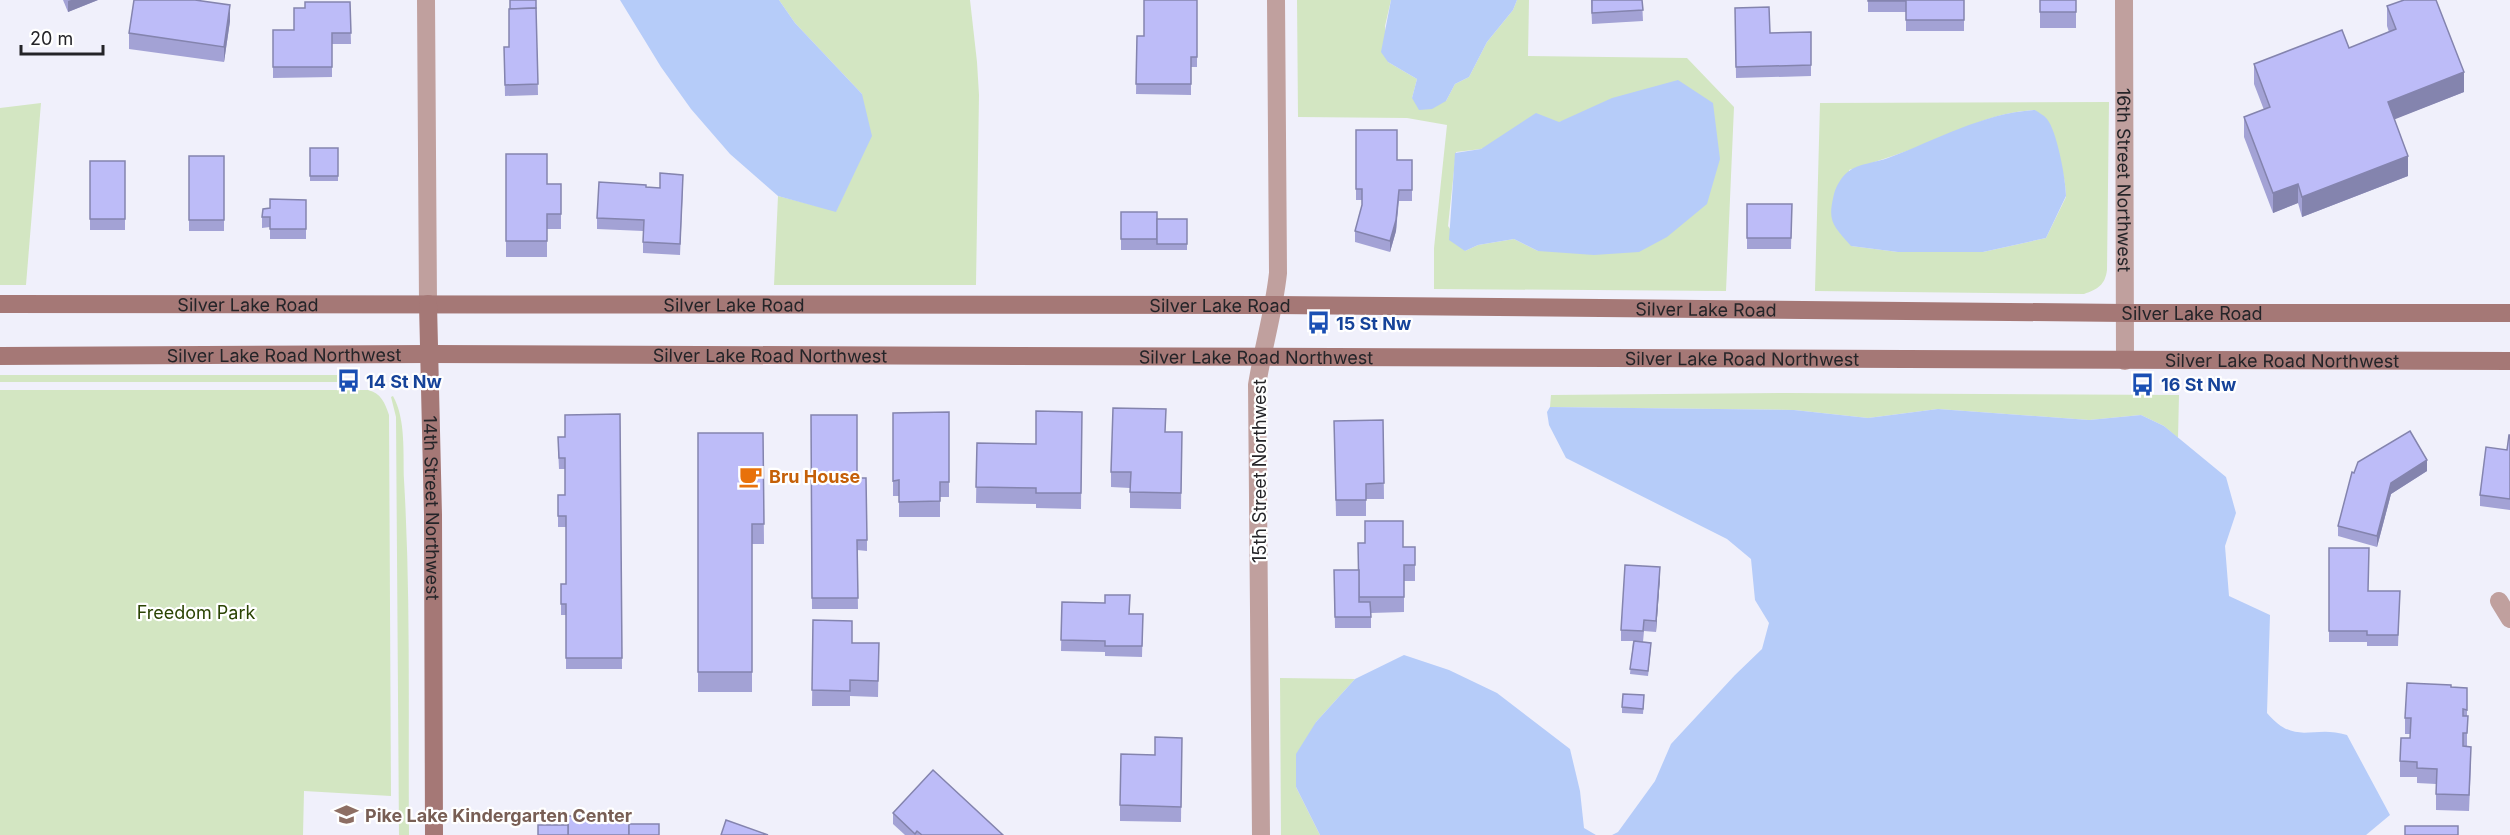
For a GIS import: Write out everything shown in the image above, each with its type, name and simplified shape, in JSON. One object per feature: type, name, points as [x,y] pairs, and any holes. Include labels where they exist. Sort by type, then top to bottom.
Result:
[{"type":"main road","name":"Silver Lake Road","points":[[0,304],[1275,305],[2126,313],[2510,313]]},
{"type":"main road","name":"14th Street Northwest","points":[[428,304],[433,515],[434,835]]},
{"type":"main road","name":"Silver Lake Road Northwest","points":[[0,356],[429,354],[2510,361]]},
{"type":"street","name":"14th Street Northwest","points":[[426,0],[428,304]]},
{"type":"street","name":"15th Street Northwest","points":[[1261,835],[1257,385],[1275,305],[1278,273],[1276,0]]},
{"type":"street","name":"16th Street Northwest","points":[[2124,0],[2126,361]]},
{"type":"street","points":[[2499,601],[2510,619]]},
{"type":"green space","points":[[779,0],[970,0],[979,95],[976,285],[774,285],[778,196],[836,211],[851,179],[862,94],[795,23]]},
{"type":"green space","points":[[1297,0],[1391,0],[1385,26],[1388,62],[1417,79],[1412,98],[1446,101],[1455,84],[1469,77],[1487,42],[1513,10],[1517,0],[1529,0],[1528,56],[1687,58],[1734,107],[1726,291],[1434,289],[1434,248],[1447,125],[1407,118],[1298,117]],"holes":[[[1577,116],[1538,251],[1514,239],[1478,245],[1465,251],[1448,226],[1456,152],[1481,149]]]},
{"type":"green space","points":[[2109,102],[2107,270],[2103,283],[2084,294],[1815,291],[1820,103]],"holes":[[[2035,110],[2060,163],[2065,185],[2066,197],[2046,238],[1983,252],[1898,252],[1851,246],[1849,170],[1913,149],[1994,117]]]},
{"type":"green space","points":[[41,103],[26,285],[0,285],[0,108]]},
{"type":"green space","points":[[0,375],[343,375],[343,382],[0,382]]},
{"type":"green space","name":"Freedom Park","points":[[0,390],[368,390],[379,396],[389,415],[391,796],[304,791],[303,835],[0,835]]},
{"type":"green space","points":[[1786,393],[2179,395],[2178,438],[2164,426],[2141,415],[2089,420],[1938,409],[1868,418],[1794,410],[1550,407],[1551,395]]},
{"type":"green space","points":[[393,396],[400,415],[404,448],[408,569],[409,835],[399,835],[396,417],[391,397]]},
{"type":"green space","points":[[1280,678],[1355,679],[1316,722],[1296,787],[1320,835],[1281,835]]},
{"type":"water","points":[[620,0],[779,0],[795,23],[862,94],[872,136],[836,212],[778,196],[730,154],[691,109],[661,67]]},
{"type":"water","points":[[1391,0],[1517,0],[1513,10],[1487,42],[1469,77],[1455,84],[1446,101],[1432,109],[1419,110],[1412,98],[1417,79],[1388,62],[1381,52]]},
{"type":"water","points":[[1678,80],[1713,103],[1720,159],[1707,204],[1667,237],[1639,252],[1594,255],[1538,251],[1514,239],[1478,245],[1465,251],[1449,240],[1455,153],[1481,149],[1536,113],[1559,122],[1612,98]]},
{"type":"water","points":[[2035,110],[2043,115],[2051,125],[2066,189],[2066,196],[2046,238],[1983,252],[1898,252],[1851,246],[1833,223],[1831,211],[1834,194],[1842,178],[1853,169],[1997,116]]},
{"type":"water","points":[[1550,407],[1794,410],[1868,418],[1938,409],[2089,420],[2141,415],[2164,426],[2226,477],[2236,513],[2225,546],[2229,596],[2270,615],[2267,713],[2277,723],[2296,732],[2335,732],[2347,735],[2390,815],[2366,835],[1612,835],[1618,832],[1655,781],[1671,744],[1762,649],[1769,623],[1755,600],[1751,559],[1727,539],[1566,458],[1549,425],[1547,412]]},
{"type":"water","points":[[1404,655],[1449,670],[1497,693],[1570,749],[1580,791],[1584,828],[1596,835],[1320,835],[1296,787],[1296,754],[1316,722],[1355,679]]},
{"type":"building","points":[[134,0],[195,0],[230,5],[224,47],[129,33]]},
{"type":"building","points":[[510,0],[536,0],[536,8],[510,9]]},
{"type":"building","points":[[1144,0],[1197,0],[1197,57],[1191,57],[1191,84],[1136,84],[1137,36],[1144,36]]},
{"type":"building","points":[[1592,0],[1642,0],[1643,10],[1592,13]]},
{"type":"building","points":[[1868,0],[1964,0],[1964,20],[1906,20],[1906,1]]},
{"type":"building","points":[[2040,0],[2076,0],[2076,12],[2040,12]]},
{"type":"building","points":[[2404,0],[2436,0],[2464,72],[2388,102],[2408,156],[2302,197],[2298,184],[2273,193],[2244,117],[2270,107],[2254,64],[2342,30],[2349,48],[2396,29],[2387,6]]},
{"type":"building","points":[[305,2],[350,2],[351,33],[332,33],[332,67],[273,67],[273,30],[294,30],[294,8],[305,8]]},
{"type":"building","points":[[1769,7],[1770,33],[1811,32],[1811,65],[1736,67],[1735,8]]},
{"type":"building","points":[[536,8],[538,84],[505,85],[504,47],[509,47],[509,9]]},
{"type":"building","points":[[1356,130],[1397,130],[1397,160],[1412,160],[1412,190],[1399,190],[1396,220],[1390,241],[1355,231],[1362,205],[1362,189],[1356,189]]},
{"type":"building","points":[[310,148],[338,148],[338,176],[310,176]]},
{"type":"building","points":[[506,154],[547,154],[547,184],[561,184],[561,214],[547,214],[547,241],[506,241]]},
{"type":"building","points":[[189,156],[224,156],[224,220],[189,220]]},
{"type":"building","points":[[90,161],[125,161],[125,219],[90,219]]},
{"type":"building","points":[[660,173],[683,175],[680,244],[643,242],[644,220],[597,218],[599,182],[660,188]]},
{"type":"building","points":[[270,199],[306,200],[306,229],[270,229],[270,217],[262,217],[263,209],[270,208]]},
{"type":"building","points":[[1747,204],[1792,204],[1791,238],[1747,238]]},
{"type":"building","points":[[1121,212],[1157,212],[1157,239],[1121,239]]},
{"type":"building","points":[[1157,219],[1187,219],[1187,244],[1157,244]]},
{"type":"building","points":[[1113,408],[1166,409],[1165,432],[1182,432],[1181,493],[1130,492],[1131,472],[1111,472]]},
{"type":"building","points":[[1036,411],[1082,412],[1081,493],[1036,493],[1036,488],[976,487],[977,443],[1036,444]]},
{"type":"building","points":[[949,412],[949,482],[940,482],[940,501],[899,502],[899,480],[893,481],[893,413]]},
{"type":"building","points":[[620,414],[622,658],[566,658],[566,604],[561,604],[561,584],[566,584],[566,516],[558,516],[558,495],[565,495],[565,458],[559,458],[558,437],[565,437],[565,415]]},
{"type":"building","points":[[811,415],[857,415],[857,478],[866,478],[867,540],[857,540],[858,598],[812,598]]},
{"type":"building","points":[[1383,420],[1384,483],[1366,484],[1366,500],[1336,500],[1334,421]]},
{"type":"building","points":[[2410,431],[2427,460],[2391,483],[2377,536],[2338,526],[2352,472],[2354,473],[2358,462]]},
{"type":"building","points":[[698,433],[763,433],[764,524],[752,524],[752,672],[698,672]]},
{"type":"building","points":[[2509,435],[2510,499],[2480,495],[2486,447],[2507,450]]},
{"type":"building","points":[[1365,521],[1403,521],[1403,547],[1415,547],[1415,565],[1404,565],[1404,597],[1359,597],[1358,543],[1365,543]]},
{"type":"building","points":[[2329,548],[2369,548],[2368,591],[2400,591],[2398,635],[2367,635],[2367,631],[2329,631]]},
{"type":"building","points":[[1625,565],[1660,567],[1656,621],[1644,620],[1643,631],[1621,630]]},
{"type":"building","points":[[1334,570],[1359,570],[1359,602],[1370,602],[1371,617],[1335,617]]},
{"type":"building","points":[[1105,595],[1130,595],[1129,614],[1143,614],[1142,646],[1105,646],[1105,641],[1061,640],[1062,602],[1105,603]]},
{"type":"building","points":[[813,620],[852,621],[852,643],[879,643],[878,681],[850,680],[850,691],[812,690]]},
{"type":"building","points":[[1634,641],[1651,643],[1648,671],[1630,669]]},
{"type":"building","points":[[2407,683],[2467,688],[2467,710],[2463,709],[2463,716],[2468,716],[2467,733],[2463,733],[2463,746],[2471,747],[2469,795],[2436,794],[2437,769],[2417,768],[2417,762],[2400,761],[2401,738],[2410,738],[2411,718],[2405,718]]},
{"type":"building","points":[[1623,694],[1644,695],[1643,709],[1622,707]]},
{"type":"building","points":[[1155,737],[1182,738],[1181,807],[1120,805],[1121,754],[1155,755]]},
{"type":"building","points":[[933,770],[1003,835],[922,835],[917,831],[915,834],[893,813]]},
{"type":"building","points":[[568,816],[629,816],[629,835],[568,835]]},
{"type":"building","points":[[726,820],[768,835],[721,835]]},
{"type":"building","points":[[629,824],[659,824],[659,835],[629,835]]},
{"type":"building","points":[[538,825],[568,825],[568,835],[538,835]]},
{"type":"building","points":[[2405,826],[2458,826],[2458,835],[2405,835]]},
{"type":"place","name":"15 St Nw","points":[[1318,323]]},
{"type":"place","name":"14 St Nw","points":[[348,381]]},
{"type":"place","name":"16 St Nw","points":[[2143,384]]},
{"type":"place","name":"Bru House","points":[[751,476]]},
{"type":"place","name":"Pike Lake Kindergarten Center","points":[[347,815]]}]
